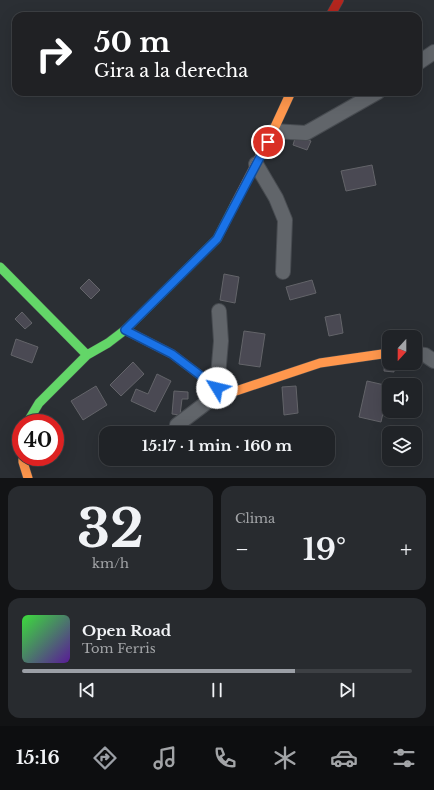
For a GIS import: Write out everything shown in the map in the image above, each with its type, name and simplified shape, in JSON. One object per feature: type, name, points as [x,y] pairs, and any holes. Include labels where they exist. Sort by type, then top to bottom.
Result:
[{"type":"street","points":[[332,12],[339,0]]},
{"type":"street","points":[[422,60],[434,52]]},
{"type":"street","points":[[32,414],[39,403],[87,355],[108,343],[125,330],[217,239],[273,131],[288,96]]},
{"type":"street","points":[[273,131],[306,133],[371,96]]},
{"type":"street","points":[[256,164],[276,198],[285,220],[283,272]]},
{"type":"street","points":[[0,267],[87,355]]},
{"type":"street","points":[[178,424],[210,400],[217,388],[221,341],[219,311]]},
{"type":"street","points":[[125,330],[172,354],[217,388],[236,391],[320,363],[382,355]]},
{"type":"street","points":[[422,355],[434,361]]},
{"type":"street","points":[[24,466],[28,478]]},
{"type":"building","points":[[296,135],[311,141],[307,150],[293,145]]},
{"type":"building","points":[[372,165],[376,185],[346,191],[341,171]]},
{"type":"building","points":[[224,274],[239,277],[235,303],[220,300]]},
{"type":"building","points":[[89,279],[100,290],[91,299],[80,288]]},
{"type":"building","points":[[312,280],[316,293],[290,300],[286,287]]},
{"type":"building","points":[[22,312],[32,323],[25,329],[15,319]]},
{"type":"building","points":[[340,314],[343,333],[329,336],[325,317]]},
{"type":"building","points":[[244,331],[265,334],[260,367],[239,364]]},
{"type":"building","points":[[16,339],[38,347],[32,363],[11,355]]},
{"type":"building","points":[[133,362],[144,374],[121,396],[110,385]]},
{"type":"building","points":[[394,370],[394,372],[384,371]]},
{"type":"building","points":[[157,374],[171,381],[155,412],[131,401],[136,389],[148,394]]},
{"type":"building","points":[[367,381],[382,384],[381,422],[359,417]]},
{"type":"building","points":[[96,386],[107,405],[83,420],[71,401]]},
{"type":"building","points":[[296,386],[298,413],[284,415],[282,387]]},
{"type":"building","points":[[174,391],[188,392],[188,399],[182,399],[180,415],[172,414]]},
{"type":"traffic: fast","points":[[32,414],[39,403],[87,355],[108,343],[125,330],[217,239],[235,204]]},
{"type":"traffic: fast","points":[[0,267],[87,355]]},
{"type":"traffic: slow","points":[[235,204],[273,131],[289,96]]},
{"type":"traffic: slow","points":[[125,330],[172,354],[217,388],[236,391],[320,363],[382,354]]},
{"type":"traffic: slow","points":[[24,466],[28,478]]},
{"type":"traffic: jam","points":[[332,12],[339,0]]},
{"type":"route","points":[[217,388],[172,354],[125,330],[217,239],[268,142]]}]
